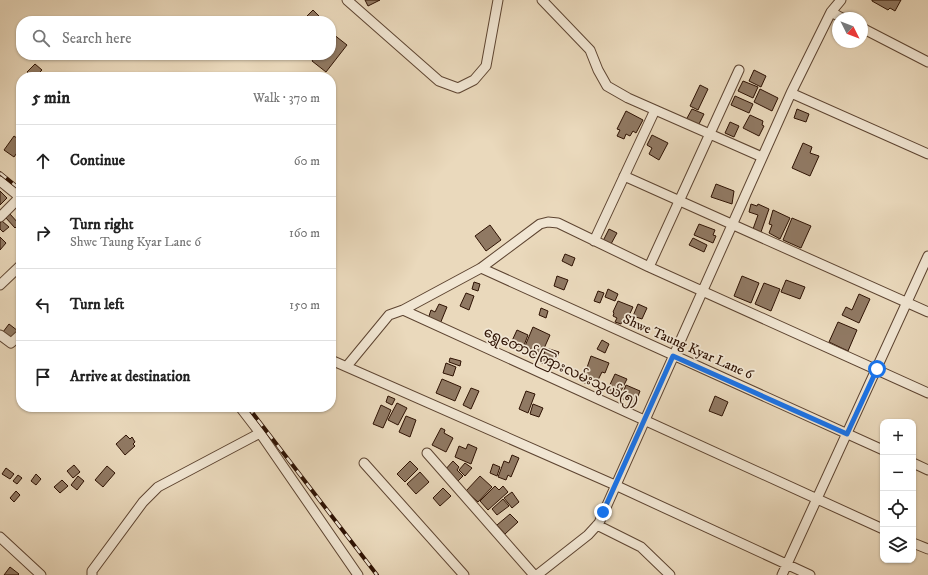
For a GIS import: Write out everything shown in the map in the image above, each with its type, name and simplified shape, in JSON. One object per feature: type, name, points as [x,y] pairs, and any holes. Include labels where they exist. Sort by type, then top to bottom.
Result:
[{"type":"street","points":[[347,0],[439,81],[458,88],[474,80],[486,66],[498,0]]},
{"type":"street","points":[[542,0],[590,50],[598,70],[607,86],[628,98],[762,157]]},
{"type":"street","points":[[537,575],[588,535],[597,525],[791,93],[831,12],[841,0]]},
{"type":"street","points":[[868,31],[928,62]]},
{"type":"street","points":[[649,267],[739,70]]},
{"type":"street","points":[[791,93],[928,154]]},
{"type":"street","points":[[594,241],[655,110]]},
{"type":"street","points":[[624,176],[928,312]]},
{"type":"street","points":[[0,181],[16,194]]},
{"type":"street","points":[[0,216],[16,202]]},
{"type":"street","points":[[347,366],[389,315],[403,310],[481,268],[540,224],[548,222],[558,223],[649,267],[928,393]]},
{"type":"street","points":[[782,575],[928,256]]},
{"type":"street","name":"Shwe Taung Kyar Lane 6","points":[[481,268],[880,449]]},
{"type":"street","points":[[0,285],[16,270]]},
{"type":"street","name":"ရွှေတောင်ကြားလမ်းသွယ်(၅)","points":[[403,310],[880,528]]},
{"type":"street","points":[[0,335],[11,343],[16,338]]},
{"type":"street","points":[[336,362],[615,485],[810,575]]},
{"type":"street","points":[[244,412],[358,575]]},
{"type":"street","points":[[92,575],[92,571],[143,502],[158,487],[260,433]]},
{"type":"street","points":[[427,453],[534,575]]},
{"type":"street","points":[[364,463],[464,575]]},
{"type":"street","points":[[916,464],[928,470]]},
{"type":"street","points":[[597,525],[649,552],[670,575]]},
{"type":"street","points":[[0,537],[41,575]]},
{"type":"street","points":[[916,544],[928,549]]},
{"type":"building","points":[[365,0],[380,0],[368,6]]},
{"type":"building","points":[[872,0],[901,0],[895,11],[890,8],[888,10]]},
{"type":"building","points":[[313,10],[319,16],[307,16]]},
{"type":"building","points":[[336,36],[347,45],[336,59]]},
{"type":"building","points":[[313,60],[335,60],[326,72]]},
{"type":"building","points":[[35,64],[42,70],[40,72],[27,72]]},
{"type":"building","points":[[754,70],[766,76],[761,87],[749,81]]},
{"type":"building","points":[[743,81],[758,87],[753,98],[738,91]]},
{"type":"building","points":[[700,85],[708,89],[698,110],[690,106]]},
{"type":"building","points":[[760,89],[778,98],[772,111],[754,102]]},
{"type":"building","points":[[735,96],[753,104],[749,113],[731,105]]},
{"type":"building","points":[[692,109],[704,114],[698,126],[686,120]]},
{"type":"building","points":[[797,109],[809,114],[806,122],[794,118]]},
{"type":"building","points":[[626,111],[643,120],[636,133],[633,131],[630,136],[626,134],[624,139],[617,136],[620,130],[617,129]]},
{"type":"building","points":[[750,115],[763,121],[762,125],[764,126],[759,136],[743,128]]},
{"type":"building","points":[[730,122],[739,126],[734,137],[725,133]]},
{"type":"building","points":[[652,135],[668,143],[659,160],[649,154],[652,148],[647,145]]},
{"type":"building","points":[[14,136],[16,137],[16,154],[14,157],[4,150]]},
{"type":"building","points":[[803,143],[812,147],[810,153],[819,156],[810,176],[792,168]]},
{"type":"building","points":[[716,184],[734,191],[732,204],[711,197]]},
{"type":"building","points":[[0,191],[7,198],[0,205]]},
{"type":"building","points":[[751,204],[757,206],[758,204],[769,209],[761,232],[753,229],[758,215],[749,212]]},
{"type":"building","points":[[773,210],[790,218],[780,239],[769,233],[772,225],[769,224]]},
{"type":"building","points":[[10,214],[16,221],[15,228],[6,218]]},
{"type":"building","points":[[792,218],[811,226],[801,248],[783,240]]},
{"type":"building","points":[[2,221],[9,227],[3,232],[0,229],[0,223]]},
{"type":"building","points":[[699,224],[715,230],[713,235],[716,236],[713,243],[694,235]]},
{"type":"building","points":[[490,225],[501,240],[486,251],[475,236]]},
{"type":"building","points":[[609,229],[617,233],[611,244],[603,241]]},
{"type":"building","points":[[0,237],[6,243],[0,250]]},
{"type":"building","points":[[693,238],[707,245],[704,252],[689,245]]},
{"type":"building","points":[[565,254],[575,258],[572,266],[562,261]]},
{"type":"building","points":[[557,276],[568,280],[564,290],[554,286]]},
{"type":"building","points":[[742,276],[759,283],[751,303],[734,296]]},
{"type":"building","points":[[786,280],[805,287],[800,299],[781,292]]},
{"type":"building","points":[[474,282],[480,284],[478,291],[472,289]]},
{"type":"building","points":[[764,283],[780,289],[771,311],[755,304]]},
{"type":"building","points":[[608,289],[618,294],[615,301],[605,297]]},
{"type":"building","points":[[598,291],[604,293],[600,303],[594,301]]},
{"type":"building","points":[[466,293],[474,296],[469,310],[460,306]]},
{"type":"building","points":[[859,294],[870,299],[859,323],[842,315],[846,307],[852,310]]},
{"type":"building","points":[[618,301],[633,307],[626,322],[622,321],[621,324],[615,322],[617,318],[613,316],[613,312]]},
{"type":"building","points":[[439,304],[447,307],[440,324],[428,319],[431,310],[435,312]]},
{"type":"building","points":[[638,304],[647,308],[642,319],[633,316]]},
{"type":"building","points":[[541,308],[548,311],[546,318],[539,315]]},
{"type":"building","points":[[838,322],[857,330],[848,351],[829,342]]},
{"type":"building","points":[[9,324],[16,329],[16,334],[12,339],[3,332]]},
{"type":"building","points":[[533,327],[550,335],[542,353],[536,351],[534,357],[527,354],[530,348],[525,346]]},
{"type":"building","points":[[517,330],[528,335],[523,348],[511,343]]},
{"type":"building","points":[[602,340],[609,344],[605,353],[597,349]]},
{"type":"building","points":[[546,348],[559,352],[554,367],[541,363]]},
{"type":"building","points":[[591,356],[609,363],[605,373],[602,372],[597,382],[593,380],[591,385],[582,382]]},
{"type":"building","points":[[450,358],[461,361],[460,366],[449,362]]},
{"type":"building","points":[[446,363],[456,367],[453,376],[443,373]]},
{"type":"building","points":[[615,374],[627,379],[618,397],[607,391]]},
{"type":"building","points":[[442,379],[461,387],[455,401],[436,393]]},
{"type":"building","points":[[626,385],[640,391],[635,404],[621,398]]},
{"type":"building","points":[[471,388],[479,391],[471,409],[463,405]]},
{"type":"building","points":[[526,391],[535,394],[528,413],[519,409]]},
{"type":"building","points":[[388,396],[395,399],[392,405],[386,402]]},
{"type":"building","points":[[715,396],[728,402],[722,416],[709,411]]},
{"type":"building","points":[[397,403],[407,408],[398,425],[388,420]]},
{"type":"building","points":[[533,404],[543,408],[539,417],[530,414]]},
{"type":"building","points":[[381,405],[391,410],[383,428],[373,424]]},
{"type":"building","points":[[406,416],[416,420],[410,437],[399,432]]},
{"type":"building","points":[[441,428],[445,430],[444,433],[453,438],[446,452],[432,445]]},
{"type":"building","points":[[126,435],[130,439],[132,437],[135,442],[133,444],[135,446],[125,455],[116,444]]},
{"type":"building","points":[[468,444],[477,448],[471,464],[455,457],[459,446],[466,449]]},
{"type":"building","points":[[512,455],[519,458],[511,477],[508,475],[506,480],[498,477],[504,461],[509,463]]},
{"type":"building","points":[[410,461],[418,469],[405,482],[397,474]]},
{"type":"building","points":[[453,461],[459,467],[457,470],[463,476],[457,482],[444,471]]},
{"type":"building","points":[[465,463],[472,468],[465,476],[459,470]]},
{"type":"building","points":[[493,464],[500,467],[497,476],[490,473]]},
{"type":"building","points":[[74,465],[80,472],[73,478],[67,471]]},
{"type":"building","points":[[107,466],[115,473],[103,487],[95,480]]},
{"type":"building","points":[[6,468],[14,474],[10,479],[2,474]]},
{"type":"building","points":[[420,472],[429,482],[416,494],[407,484]]},
{"type":"building","points":[[36,474],[41,479],[36,485],[31,481]]},
{"type":"building","points":[[18,475],[22,478],[17,484],[13,481]]},
{"type":"building","points":[[78,476],[84,481],[77,490],[71,485]]},
{"type":"building","points":[[480,476],[492,487],[478,502],[466,491]]},
{"type":"building","points":[[62,480],[68,486],[60,493],[54,487]]},
{"type":"building","points":[[495,486],[499,490],[503,486],[508,492],[488,510],[480,501]]},
{"type":"building","points":[[443,488],[451,496],[440,506],[433,498]]},
{"type":"building","points":[[16,491],[20,495],[14,502],[10,498]]},
{"type":"building","points":[[512,492],[519,502],[512,508],[504,498]]},
{"type":"building","points":[[503,499],[509,506],[497,515],[492,509]]},
{"type":"building","points":[[510,514],[518,522],[505,534],[497,525]]},
{"type":"building","points":[[10,567],[19,574],[4,575]]},
{"type":"railway","points":[[0,173],[16,186]]},
{"type":"railway","points":[[252,412],[377,575]]},
{"type":"route","points":[[603,512],[673,356],[847,434],[877,369]]}]
